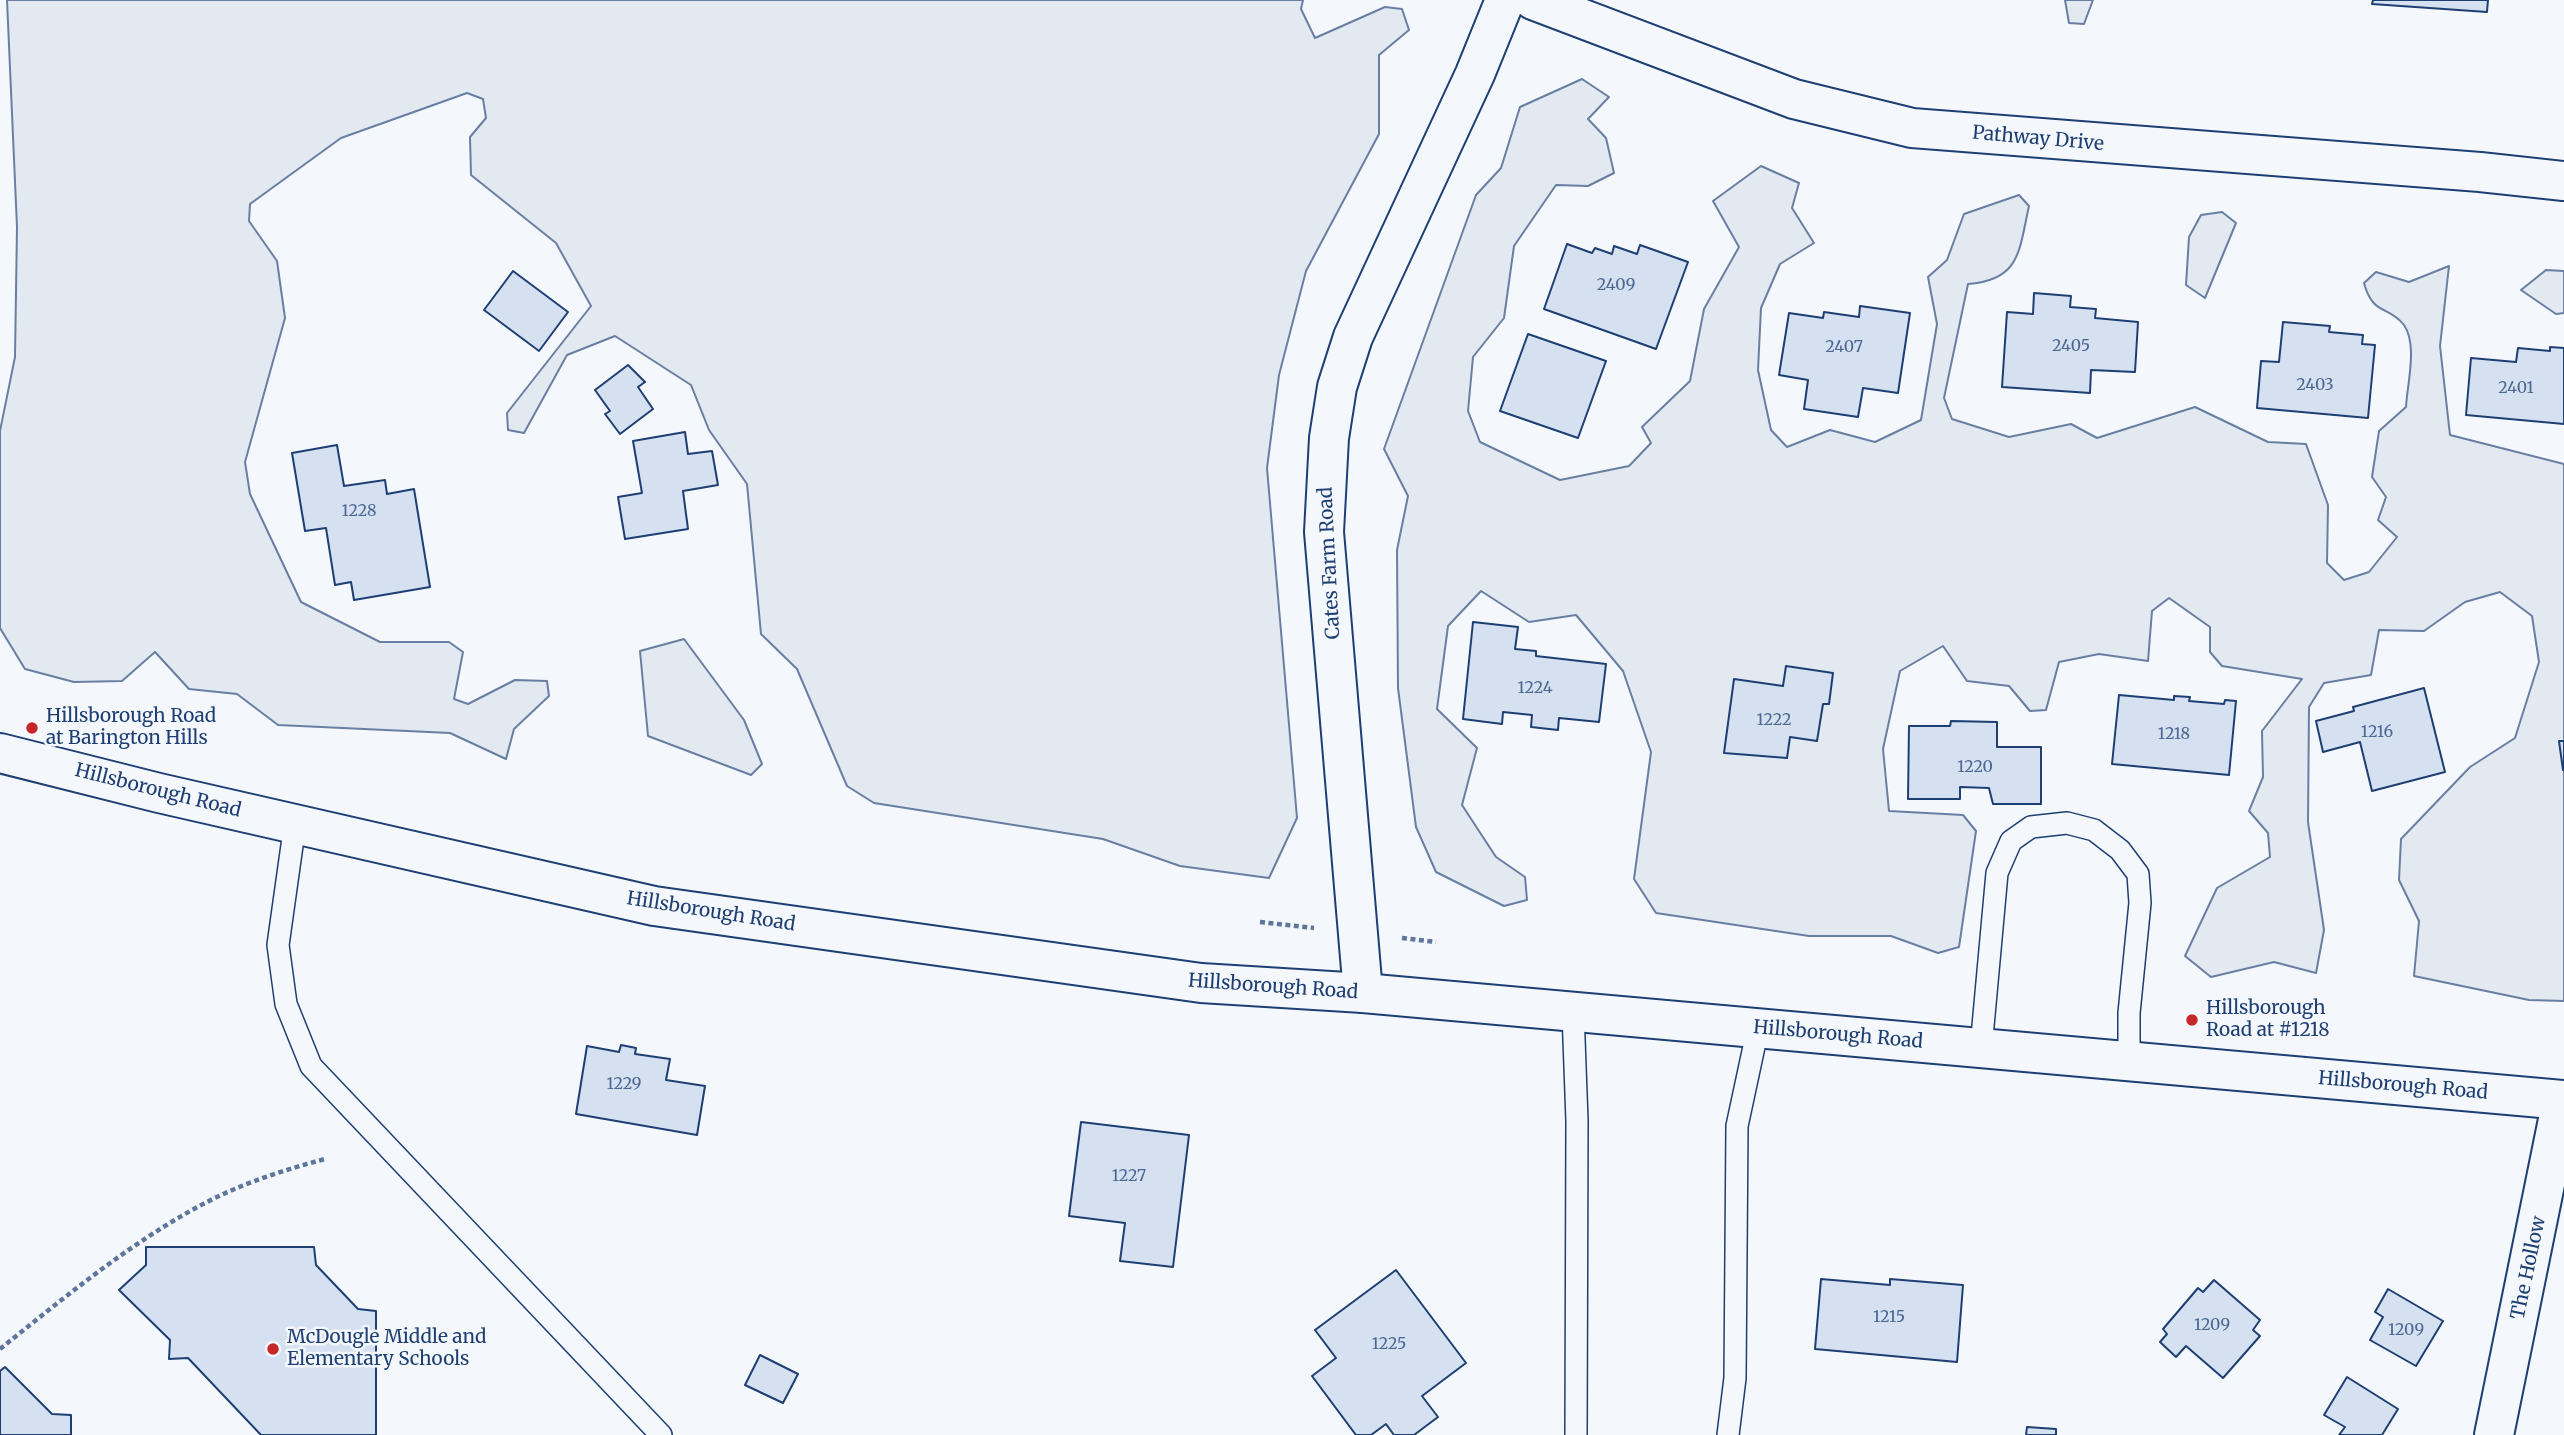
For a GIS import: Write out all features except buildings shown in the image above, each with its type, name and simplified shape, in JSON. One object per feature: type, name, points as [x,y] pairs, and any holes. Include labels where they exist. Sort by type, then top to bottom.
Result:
[{"type":"main road","name":"Cates Farm Road","points":[[1363,993],[1324,532],[1329,438],[1337,387],[1353,337],[1470,86],[1505,0]]},
{"type":"main road","name":"Pathway Drive","points":[[1533,0],[1794,99],[1912,128],[2480,172],[2564,181]]},
{"type":"main road","name":"Hillsborough Road","points":[[0,753],[654,906],[1201,983],[1363,993],[2563,1100]]},
{"type":"main road","name":"The Hollow","points":[[2494,1435],[2563,1100]]},
{"type":"lane","points":[[1980,1048],[1997,873],[2011,841],[2031,827],[2067,823],[2094,830],[2120,850],[2138,874],[2140,902],[2129,1013],[2129,1061]]},
{"type":"lane","points":[[295,824],[278,945],[286,1004],[311,1066],[657,1433]]},
{"type":"lane","points":[[1573,1012],[1577,1121],[1576,1435]]},
{"type":"lane","points":[[1728,1435],[1735,1378],[1737,1126],[1758,1028]]},
{"type":"path","points":[[0,1349],[89,1278],[204,1203],[270,1174],[325,1159]]},
{"type":"shaded area","points":[[7,0],[1303,0],[1301,9],[1315,38],[1385,7],[1402,9],[1409,30],[1379,55],[1379,134],[1306,271],[1279,375],[1267,468],[1297,818],[1269,878],[1180,866],[1103,839],[874,803],[847,786],[797,669],[761,634],[747,484],[709,430],[691,385],[615,336],[567,355],[524,433],[508,430],[507,413],[591,306],[556,243],[471,175],[470,137],[486,118],[483,99],[467,93],[341,138],[250,204],[249,221],[277,261],[285,318],[245,462],[250,494],[301,602],[380,642],[449,642],[463,652],[454,699],[468,704],[515,680],[547,681],[549,696],[514,729],[506,759],[450,733],[278,725],[237,694],[189,689],[155,652],[122,681],[74,682],[25,669],[0,628],[0,431],[15,357],[17,227]]},
{"type":"shaded area","points":[[2065,0],[2093,0],[2084,24],[2069,23]]},
{"type":"shaded area","points":[[1582,79],[1609,97],[1588,119],[1606,138],[1614,173],[1588,186],[1556,185],[1514,246],[1504,318],[1473,357],[1468,411],[1480,442],[1560,480],[1629,466],[1651,443],[1642,427],[1690,381],[1704,309],[1739,247],[1713,201],[1761,166],[1799,183],[1792,208],[1814,243],[1780,264],[1761,308],[1758,370],[1771,430],[1787,447],[1830,430],[1875,442],[1921,420],[1937,324],[1928,277],[1947,260],[1964,214],[2019,195],[2029,206],[2015,260],[1998,276],[1968,284],[1944,398],[1952,419],[2009,437],[2071,424],[2097,438],[2195,407],[2268,442],[2306,444],[2328,505],[2327,563],[2344,580],[2369,572],[2397,537],[2378,520],[2386,497],[2372,477],[2379,431],[2406,407],[2411,365],[2410,343],[2404,325],[2376,306],[2364,283],[2376,272],[2409,282],[2449,266],[2440,346],[2450,435],[2564,464],[2564,1001],[2529,1000],[2414,976],[2419,921],[2399,880],[2401,839],[2470,767],[2515,738],[2539,662],[2532,616],[2500,592],[2465,602],[2424,631],[2379,630],[2371,675],[2324,683],[2309,707],[2308,822],[2324,930],[2316,973],[2274,962],[2211,977],[2185,956],[2217,888],[2270,857],[2268,833],[2249,811],[2263,777],[2262,731],[2302,679],[2222,666],[2210,652],[2210,627],[2169,598],[2152,611],[2148,661],[2099,654],[2059,662],[2046,710],[2030,711],[2009,686],[1967,681],[1943,646],[1900,671],[1883,749],[1889,811],[1963,815],[1976,831],[1959,947],[1938,953],[1891,936],[1809,936],[1656,913],[1634,879],[1651,752],[1623,671],[1576,615],[1529,622],[1481,591],[1448,626],[1437,709],[1477,748],[1462,805],[1496,857],[1525,877],[1527,900],[1504,906],[1436,872],[1416,827],[1398,688],[1397,550],[1408,496],[1384,449],[1476,195],[1501,168],[1520,107]]},
{"type":"shaded area","points":[[2222,212],[2236,223],[2205,298],[2186,285],[2189,237],[2201,215]]},
{"type":"shaded area","points":[[2546,270],[2564,271],[2564,313],[2556,314],[2521,290]]},
{"type":"shaded area","points":[[684,639],[744,720],[762,764],[751,775],[648,736],[640,651]]},
{"type":"place","name":"Hillsborough Road at Barington Hills","points":[[32,728]]},
{"type":"place","name":"Hillsborough Road at #1218","points":[[2192,1020]]},
{"type":"place","name":"McDougle Middle and Elementary Schools","points":[[273,1349]]}]
